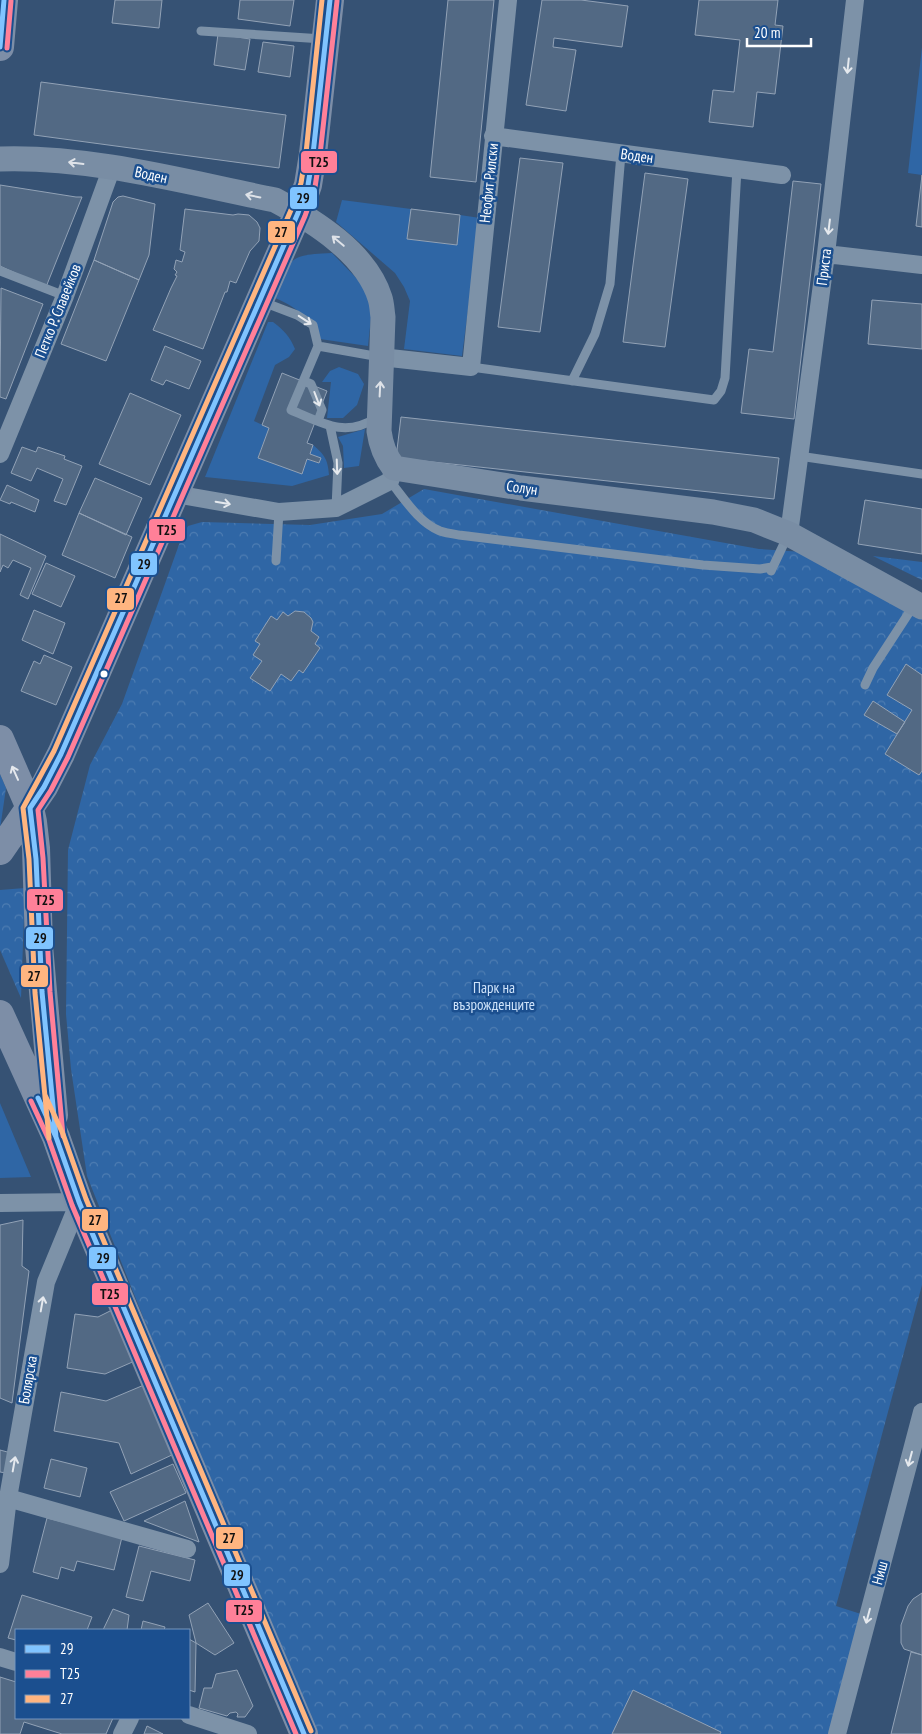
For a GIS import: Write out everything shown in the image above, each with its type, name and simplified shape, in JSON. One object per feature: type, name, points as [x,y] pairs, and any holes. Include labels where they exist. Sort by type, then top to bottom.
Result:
[{"type":"main road","points":[[0,47],[4,0]]},
{"type":"main road","points":[[0,850],[44,787],[61,754],[298,213],[308,185],[314,154],[330,0]]},
{"type":"main road","points":[[0,739],[30,808],[36,848],[39,946],[56,1137]]},
{"type":"main road","points":[[0,1014],[56,1137],[79,1202],[304,1734]]},
{"type":"street","name":"Неофит Рилски","points":[[471,367],[508,0]]},
{"type":"street","name":"Приста","points":[[789,534],[826,254],[855,0]]},
{"type":"street","name":"Воден","points":[[493,136],[782,175]]},
{"type":"street","name":"Воден","points":[[0,159],[56,160],[112,167],[275,200],[298,213]]},
{"type":"street","name":"Петко Р. Славейков","points":[[0,454],[66,296],[112,167]]},
{"type":"street","points":[[175,494],[279,512],[336,508],[392,475],[382,448],[379,431],[383,318],[380,299],[373,281],[361,264],[339,241],[298,213]]},
{"type":"street","points":[[826,254],[922,265]]},
{"type":"street","points":[[381,357],[471,367]]},
{"type":"street","name":"Солун","points":[[392,475],[521,488],[713,512],[754,520],[789,534],[919,605]]},
{"type":"street","points":[[0,1203],[79,1202]]},
{"type":"street","name":"Болярска","points":[[0,1564],[8,1498],[46,1282],[79,1202]]},
{"type":"street","name":"Ниш","points":[[837,1734],[922,1412]]},
{"type":"street","points":[[8,1498],[187,1549]]},
{"type":"street","points":[[0,1657],[15,1662]]},
{"type":"street","points":[[190,1715],[248,1734]]},
{"type":"street","points":[[122,1734],[130,1719]]},
{"type":"lane","points":[[201,31],[326,39]]},
{"type":"lane","points":[[572,381],[595,334],[610,284],[621,154]]},
{"type":"lane","points":[[471,367],[714,400],[721,391],[725,378],[737,169]]},
{"type":"lane","points":[[0,271],[66,296]]},
{"type":"lane","points":[[260,301],[297,315],[313,325],[318,346],[291,410],[330,426],[352,429],[365,425],[379,416]]},
{"type":"lane","points":[[318,346],[381,357]]},
{"type":"lane","points":[[304,381],[311,384],[322,410],[318,421]]},
{"type":"lane","points":[[330,426],[338,463],[336,508]]},
{"type":"lane","points":[[799,456],[922,474]]},
{"type":"lane","points":[[392,475],[414,511],[427,524],[440,531],[459,535],[703,565],[771,570],[789,534]]},
{"type":"lane","points":[[276,561],[279,512]]},
{"type":"lane","points":[[866,685],[873,668],[919,605]]},
{"type":"green space","points":[[922,47],[922,175],[908,173]]},
{"type":"green space","points":[[342,200],[411,209],[407,239],[456,245],[460,215],[480,218],[462,356],[404,349],[410,301],[395,273],[336,222]]},
{"type":"green space","points":[[332,253],[363,285],[372,308],[368,346],[320,339],[302,314],[275,298],[288,266],[298,257]]},
{"type":"green space","points":[[268,322],[273,322],[289,337],[295,349],[289,357],[275,365],[254,421],[269,428],[258,457],[302,474],[307,459],[319,463],[321,458],[310,454],[313,445],[325,458],[329,475],[292,486],[205,477]]},
{"type":"green space","points":[[339,367],[358,374],[364,384],[357,405],[343,418],[327,418],[331,382],[322,382],[330,371]]},
{"type":"green space","points":[[365,429],[359,466],[344,468],[343,446],[338,437]]},
{"type":"green space","name":"Парк на възрожденците","points":[[424,489],[759,549],[803,552],[922,614],[922,1285],[836,1606],[864,1615],[829,1734],[309,1734],[87,1176],[71,1069],[66,1014],[68,850],[90,765],[122,704],[181,539],[188,526],[202,522],[310,525],[382,514]]},
{"type":"green space","points":[[873,556],[922,562],[922,580]]},
{"type":"green space","points":[[0,774],[6,788],[0,829]]},
{"type":"green space","points":[[25,888],[21,998],[0,950],[0,890]]},
{"type":"green space","points":[[0,1103],[31,1177],[0,1178]]},
{"type":"building","points":[[115,0],[162,0],[159,28],[112,23]]},
{"type":"building","points":[[240,0],[294,0],[290,26],[238,19]]},
{"type":"building","points":[[448,0],[494,0],[476,182],[430,177]]},
{"type":"building","points":[[542,0],[581,0],[628,6],[622,47],[554,38],[553,47],[576,50],[566,111],[526,105]]},
{"type":"building","points":[[699,0],[778,0],[775,25],[783,26],[775,94],[757,92],[753,127],[709,122],[713,90],[734,92],[740,40],[695,35]]},
{"type":"building","points":[[218,34],[250,39],[245,70],[214,65]]},
{"type":"building","points":[[263,42],[294,46],[290,77],[258,72]]},
{"type":"building","points":[[41,82],[286,115],[279,168],[34,135]]},
{"type":"building","points":[[520,158],[563,163],[540,332],[498,327]]},
{"type":"building","points":[[645,173],[688,179],[665,347],[623,342]]},
{"type":"building","points":[[922,175],[922,227],[916,226]]},
{"type":"building","points":[[793,181],[821,184],[794,419],[741,413],[749,349],[773,352]]},
{"type":"building","points":[[0,185],[82,197],[46,287],[0,266]]},
{"type":"building","points":[[123,196],[155,204],[149,255],[139,280],[94,260],[113,202],[118,197]]},
{"type":"building","points":[[185,209],[249,215],[257,222],[260,228],[259,241],[250,251],[236,283],[230,281],[203,349],[153,330],[177,276],[175,275],[177,272],[174,269],[176,260],[182,262],[185,252],[180,250]]},
{"type":"building","points":[[411,209],[460,215],[457,245],[407,239]]},
{"type":"building","points":[[94,260],[139,280],[106,361],[61,344]]},
{"type":"building","points":[[1,288],[43,304],[6,399],[0,397]]},
{"type":"building","points":[[872,300],[922,304],[922,349],[868,344]]},
{"type":"building","points":[[165,346],[201,361],[189,389],[166,380],[163,385],[151,380]]},
{"type":"building","points":[[282,373],[327,391],[307,443],[313,445],[310,454],[321,458],[319,463],[307,459],[302,474],[258,458],[269,428],[262,425]]},
{"type":"building","points":[[130,393],[181,415],[150,485],[99,464]]},
{"type":"building","points":[[401,417],[779,458],[774,499],[396,458]]},
{"type":"building","points":[[22,447],[36,452],[38,447],[65,456],[64,459],[82,466],[66,505],[54,501],[63,479],[37,468],[31,481],[11,473]]},
{"type":"building","points":[[95,478],[142,498],[126,535],[79,513]]},
{"type":"building","points":[[7,485],[39,500],[35,512],[11,502],[10,504],[0,500]]},
{"type":"building","points":[[865,500],[922,509],[922,554],[858,544]]},
{"type":"building","points":[[79,513],[132,537],[115,578],[62,555]]},
{"type":"building","points":[[0,534],[46,556],[28,599],[20,595],[31,568],[13,560],[8,568],[3,565],[0,572]]},
{"type":"building","points":[[46,563],[75,576],[61,607],[32,594]]},
{"type":"building","points":[[34,610],[65,623],[53,654],[22,640]]},
{"type":"building","points":[[295,611],[304,612],[311,618],[313,622],[311,631],[319,637],[315,644],[320,648],[303,673],[299,670],[291,681],[281,674],[270,691],[250,678],[262,661],[253,655],[260,644],[255,641],[271,616],[277,620],[283,612],[288,616]]},
{"type":"building","points":[[44,655],[72,667],[56,705],[21,691],[34,661],[40,664]]},
{"type":"building","points":[[906,664],[922,675],[922,771],[919,775],[885,754],[912,710],[887,695]]},
{"type":"building","points":[[873,701],[905,722],[897,734],[864,715]]},
{"type":"building","points":[[23,1220],[22,1266],[29,1271],[12,1403],[0,1398],[0,1225]]},
{"type":"building","points":[[116,1308],[137,1360],[105,1374],[67,1368],[75,1314],[98,1317]]},
{"type":"building","points":[[144,1385],[174,1454],[131,1474],[119,1443],[54,1431],[61,1392],[106,1401]]},
{"type":"building","points":[[0,1450],[11,1453],[6,1473],[0,1472]]},
{"type":"building","points":[[51,1459],[87,1468],[80,1497],[44,1488]]},
{"type":"building","points":[[173,1464],[186,1493],[124,1521],[110,1492]]},
{"type":"building","points":[[185,1501],[199,1542],[144,1521]]},
{"type":"building","points":[[47,1518],[122,1537],[114,1570],[77,1561],[74,1571],[61,1567],[58,1579],[33,1572]]},
{"type":"building","points":[[139,1546],[195,1560],[190,1581],[151,1571],[143,1601],[126,1597]]},
{"type":"building","points":[[922,1593],[922,1655],[904,1649],[901,1643],[901,1625],[908,1606],[913,1599]]},
{"type":"building","points":[[22,1595],[92,1617],[87,1629],[15,1629],[15,1640],[8,1638]]},
{"type":"building","points":[[208,1603],[234,1643],[215,1655],[196,1643],[189,1615]]},
{"type":"building","points":[[113,1609],[129,1615],[127,1629],[103,1629]]},
{"type":"building","points":[[143,1621],[165,1627],[164,1629],[141,1629]]},
{"type":"building","points":[[190,1640],[196,1643],[195,1692],[190,1690]]},
{"type":"building","points":[[911,1652],[922,1655],[922,1734],[891,1734]]},
{"type":"building","points":[[237,1670],[253,1706],[245,1717],[237,1717],[238,1714],[236,1712],[230,1713],[227,1716],[199,1708],[204,1688],[212,1688],[216,1674]]},
{"type":"building","points":[[0,1677],[15,1682],[15,1719],[113,1719],[106,1734],[62,1734],[24,1722],[20,1734],[0,1734]]},
{"type":"building","points":[[633,1690],[721,1732],[720,1734],[612,1734]]},
{"type":"building","points":[[147,1726],[163,1734],[144,1734]]},
{"type":"transit line","name":"29","points":[[0,47],[4,0]]},
{"type":"transit line","name":"27","points":[[49,1138],[35,993],[29,859],[23,808],[54,751],[291,210],[301,183],[306,153],[322,0]]},
{"type":"transit line","name":"29","points":[[56,1137],[42,992],[36,859],[30,808],[44,787],[61,754],[298,213],[308,185],[313,154],[330,0]]},
{"type":"transit line","name":"Т25","points":[[7,48],[11,1]]},
{"type":"transit line","name":"Т25","points":[[63,1136],[50,992],[43,858],[38,810],[68,757],[305,216],[315,187],[320,155],[337,1]]},
{"type":"transit line","name":"27","points":[[45,1095],[63,1134],[86,1199],[311,1731]]},
{"type":"transit line","name":"29","points":[[38,1098],[56,1137],[79,1202],[304,1734]]},
{"type":"transit line","name":"Т25","points":[[31,1101],[49,1140],[72,1205],[296,1734]]}]
